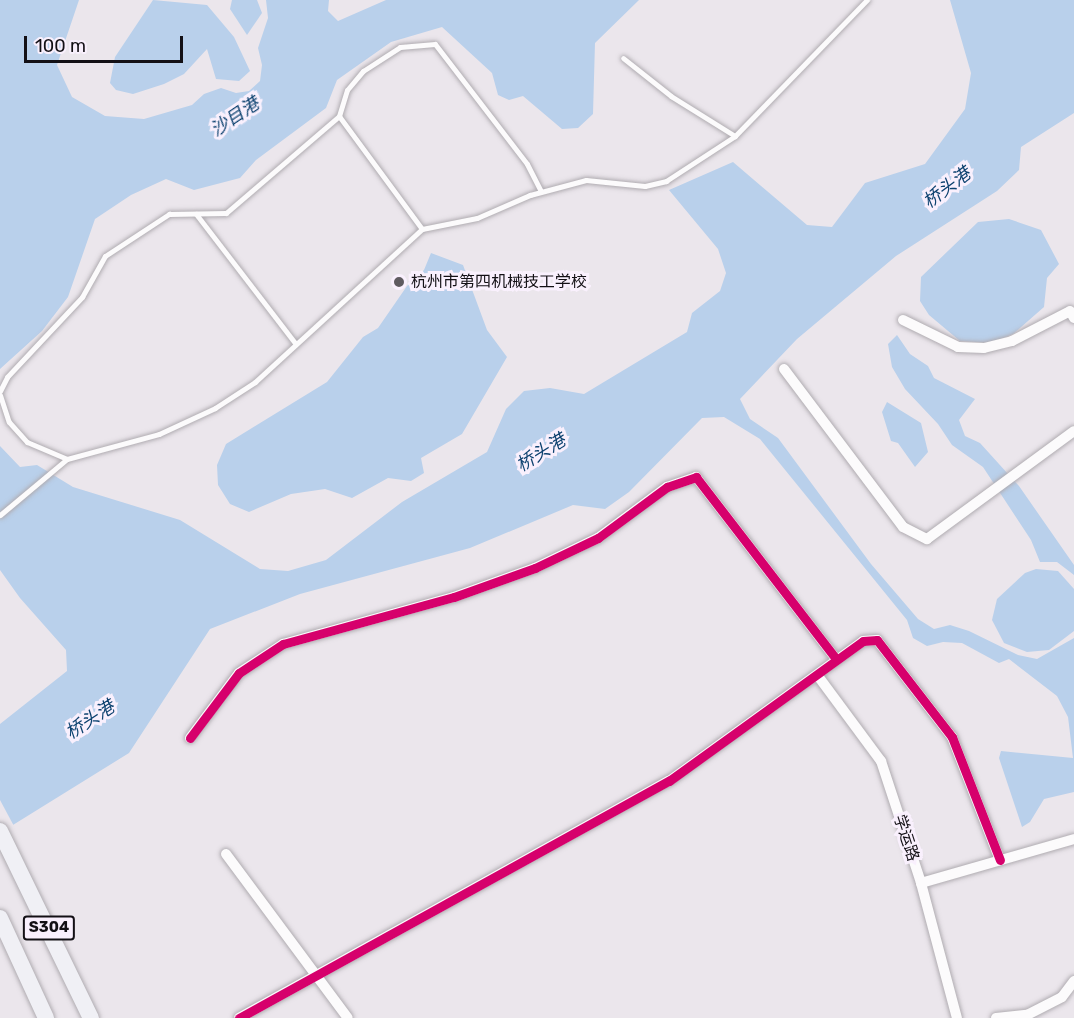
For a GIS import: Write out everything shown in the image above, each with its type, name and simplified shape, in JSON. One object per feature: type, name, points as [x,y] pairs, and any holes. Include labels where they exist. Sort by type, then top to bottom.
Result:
[{"type":"highway","name":"S304","points":[[2,835],[91,1018]]},
{"type":"highway","name":"S304","points":[[0,918],[46,1018]]},
{"type":"street","points":[[903,320],[958,347],[984,348],[1012,341],[1070,311],[1074,318]]},
{"type":"street","points":[[784,369],[903,527],[927,539],[1074,431]]},
{"type":"street","points":[[190,738],[239,673],[283,644],[454,597],[535,568],[598,538],[667,487],[696,477],[836,658]]},
{"type":"street","points":[[239,1018],[669,781],[818,676],[836,658],[863,641],[877,640],[952,737],[1000,860]]},
{"type":"street","name":"学运路","points":[[818,676],[881,761],[921,883],[957,1018]]},
{"type":"street","points":[[921,883],[1074,839]]},
{"type":"street","points":[[226,854],[348,1018]]},
{"type":"street","points":[[996,1018],[1027,1015],[1062,997],[1074,981]]},
{"type":"lane","points":[[0,515],[67,459],[159,434],[215,408],[255,382],[422,229],[477,218],[541,191],[586,180],[645,186],[666,181],[735,136],[867,0]]},
{"type":"lane","points":[[67,459],[27,442],[9,422],[0,393],[7,377],[82,297],[105,256],[169,214],[226,213],[339,117],[347,90],[363,71],[400,47],[435,44],[527,164],[541,191]]},
{"type":"lane","points":[[623,58],[671,96],[735,136]]},
{"type":"lane","points":[[339,117],[422,229]]},
{"type":"lane","points":[[196,214],[295,344]]},
{"type":"water","name":"沙目港","points":[[0,0],[79,0],[57,65],[72,97],[105,116],[144,119],[192,105],[204,94],[221,88],[236,93],[249,91],[260,81],[262,65],[258,48],[268,18],[266,0],[329,0],[328,11],[338,21],[386,0],[639,0],[595,43],[593,114],[578,128],[562,129],[523,96],[509,100],[498,95],[492,73],[442,27],[391,42],[337,80],[326,108],[256,160],[240,178],[194,190],[166,179],[131,195],[95,219],[68,297],[42,331],[0,369]]},
{"type":"water","points":[[153,0],[207,5],[234,37],[250,71],[239,81],[216,79],[207,49],[184,74],[164,84],[133,94],[116,90],[110,83],[115,57]]},
{"type":"water","points":[[232,0],[257,0],[262,13],[247,35],[230,9]]},
{"type":"water","name":"桥头港","points":[[950,0],[1074,0],[1074,113],[1021,147],[1019,170],[997,191],[896,256],[797,339],[740,399],[750,419],[778,438],[871,564],[918,619],[934,629],[950,625],[969,631],[1018,655],[1037,659],[1074,638],[1074,792],[1044,799],[1030,822],[1022,827],[999,758],[1001,751],[1073,758],[1068,717],[1057,696],[1009,659],[999,663],[962,643],[943,642],[927,646],[913,638],[907,620],[760,439],[724,417],[702,418],[629,492],[605,509],[573,505],[470,548],[300,594],[210,629],[129,753],[0,833],[0,724],[67,671],[66,650],[20,598],[0,570],[0,446],[20,467],[37,465],[73,487],[180,520],[260,569],[288,571],[326,560],[402,502],[487,452],[506,409],[524,391],[550,388],[584,394],[687,332],[692,313],[720,291],[726,273],[718,249],[669,190],[733,162],[807,225],[832,227],[865,183],[925,164],[965,109],[971,73]]},
{"type":"water","points":[[1009,219],[1041,230],[1059,264],[1047,278],[1044,307],[1013,334],[991,343],[960,341],[929,315],[920,301],[921,277],[978,222]]},
{"type":"water","points":[[431,253],[463,265],[487,330],[507,357],[462,434],[421,458],[424,473],[411,481],[388,478],[352,498],[325,489],[291,494],[249,512],[230,504],[218,485],[217,465],[226,444],[327,382],[363,337],[378,328],[407,286],[424,270]]},
{"type":"water","points":[[897,335],[910,354],[928,366],[934,378],[975,399],[959,420],[965,436],[980,443],[1019,486],[1074,565],[1074,575],[1057,562],[1040,562],[1031,540],[983,467],[952,445],[938,424],[905,389],[892,367],[888,344]]},
{"type":"water","points":[[887,402],[921,423],[928,452],[915,467],[898,443],[891,441],[882,412]]},
{"type":"water","points":[[1036,569],[1058,571],[1074,589],[1074,631],[1049,650],[1027,652],[1004,643],[992,620],[997,599],[1025,573]]},
{"type":"pier","points":[[0,800],[15,828],[0,836]]},
{"type":"cycle path","points":[[190,738],[239,673],[283,644],[454,597],[535,568],[598,538],[667,487],[696,477],[836,659]]},
{"type":"cycle path","points":[[239,1018],[669,781],[863,641],[877,640],[952,737],[1000,860]]},
{"type":"place","name":"杭州市第四机械技工学校","points":[[399,282]]}]
